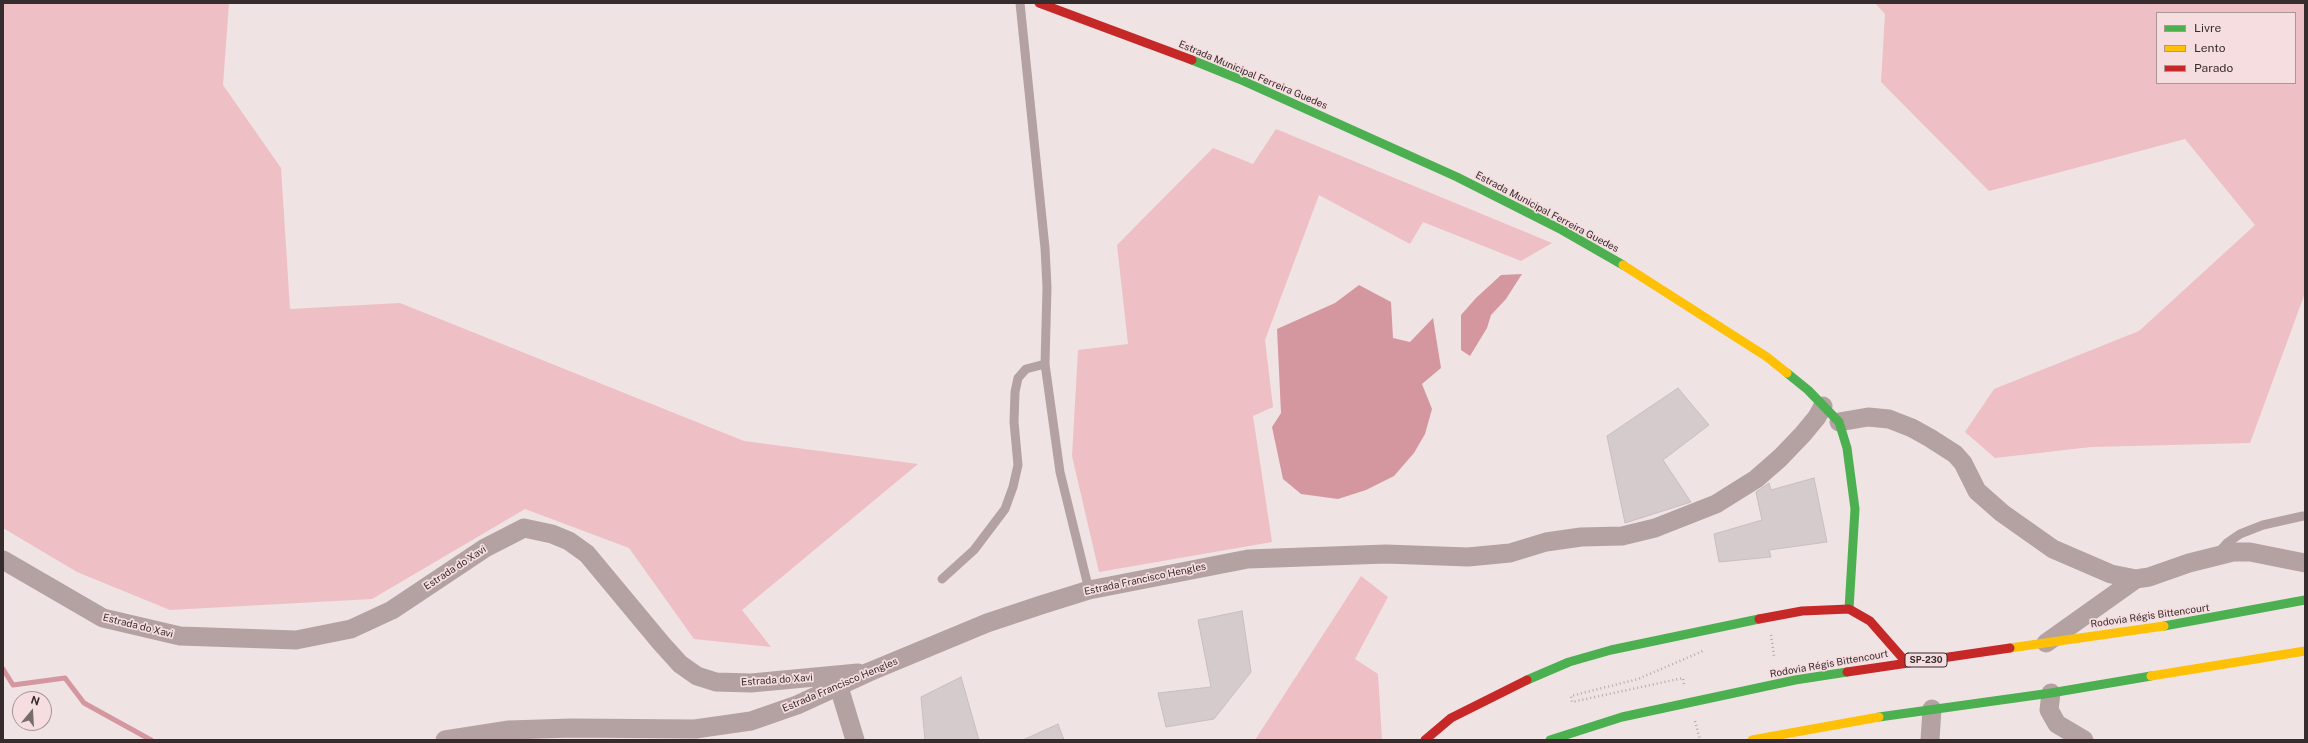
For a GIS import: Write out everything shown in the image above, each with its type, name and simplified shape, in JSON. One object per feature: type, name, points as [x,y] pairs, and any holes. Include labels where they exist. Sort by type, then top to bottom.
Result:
[{"type":"main road","name":"Estrada Municipal Ferreira Guedes","points":[[1039,3],[1130,36],[1245,82],[1457,177],[1562,230],[1625,266],[1767,357],[1808,390],[1839,422],[1847,448],[1855,509],[1849,609]]},
{"type":"main road","name":"Rodovia Régis Bittencourt","points":[[1550,740],[1622,717],[1795,680],[1906,662],[2210,619],[2305,600]]},
{"type":"main road","points":[[1424,740],[1451,718],[1531,678],[1568,662],[1611,650],[1756,619],[1802,611],[1849,609],[1870,621],[1906,662]]},
{"type":"main road","points":[[1752,740],[1799,735],[1932,709],[2051,693],[2305,651]]},
{"type":"street","name":"Estrada Francisco Hengles","points":[[445,740],[509,730],[571,728],[695,730],[751,721],[797,705],[869,672],[987,623],[1089,590],[1248,559],[1386,554],[1468,557],[1510,553],[1546,542],[1581,537],[1622,536],[1655,528],[1716,504],[1756,479],[1780,458],[1803,434],[1817,417],[1823,406]]},
{"type":"street","points":[[1839,422],[1868,417],[1889,419],[1912,428],[1955,454],[1963,463],[1977,491],[1986,500],[2053,549],[2111,574],[2136,579],[2149,577],[2233,552],[2250,552],[2305,563]]},
{"type":"street","name":"Estrada do Xavi","points":[[3,560],[103,618],[180,636],[296,640],[351,629],[392,610],[485,548],[524,528],[563,539],[588,554],[661,643],[680,664],[697,676],[716,682],[751,684],[869,672]]},
{"type":"street","points":[[2046,642],[2136,579]]},
{"type":"street","points":[[839,687],[855,740]]},
{"type":"street","points":[[2051,693],[2049,710],[2057,724],[2084,740]]},
{"type":"street","points":[[1930,740],[1932,709]]},
{"type":"lane","points":[[1020,3],[1045,248],[1047,287],[1045,364],[1060,472],[1089,590]]},
{"type":"lane","points":[[942,578],[974,550],[1005,509],[1013,487],[1018,465],[1014,422],[1015,392],[1018,378],[1026,370],[1045,364]]},
{"type":"lane","points":[[2216,556],[2227,543],[2240,534],[2263,525],[2303,516]]},
{"type":"path","points":[[1572,702],[1571,696],[1638,679],[1706,650]]},
{"type":"shaded area","points":[[3,3],[229,3],[223,85],[281,168],[290,309],[400,303],[744,441],[918,464],[742,610],[771,647],[694,639],[629,548],[525,509],[372,599],[170,610],[77,572],[3,528]]},
{"type":"shaded area","points":[[1875,3],[2305,3],[2305,293],[2250,443],[2091,447],[1995,458],[1965,432],[1994,389],[2139,331],[2255,225],[2185,139],[1989,191],[1881,82],[1885,14]]},
{"type":"shaded area","points":[[1276,129],[1552,243],[1521,261],[1423,222],[1410,244],[1319,195],[1265,340],[1273,407],[1253,416],[1272,542],[1099,572],[1072,456],[1078,350],[1128,344],[1117,245],[1213,148],[1253,164]]},
{"type":"shaded area","points":[[1522,274],[1506,299],[1491,315],[1487,328],[1470,356],[1461,350],[1461,315],[1476,298],[1501,275]]},
{"type":"shaded area","points":[[1359,285],[1391,302],[1393,338],[1410,342],[1433,318],[1441,368],[1422,384],[1432,409],[1425,434],[1414,453],[1394,476],[1366,490],[1338,499],[1301,494],[1283,479],[1272,427],[1281,413],[1277,329],[1335,303]]},
{"type":"shaded area","points":[[1361,576],[1388,597],[1355,659],[1378,674],[1382,740],[1255,740]]},
{"type":"building","points":[[1678,388],[1709,425],[1663,460],[1691,502],[1625,523],[1607,436]]},
{"type":"building","points":[[1814,478],[1827,542],[1769,550],[1771,557],[1719,562],[1714,534],[1762,520],[1756,492],[1769,483],[1771,490]]},
{"type":"building","points":[[1242,611],[1251,672],[1214,719],[1166,727],[1158,693],[1211,687],[1198,620]]},
{"type":"building","points":[[961,677],[979,740],[925,740],[921,697]]},
{"type":"building","points":[[1058,724],[1064,740],[1023,740]]},
{"type":"waterway","points":[[3,669],[13,685],[65,678],[84,703],[151,740]]},
{"type":"traffic: fast","points":[[1192,60],[1239,79],[1457,177],[1562,230],[1623,265]]},
{"type":"traffic: fast","points":[[1787,373],[1808,390],[1839,422],[1847,448],[1855,509],[1849,609]]},
{"type":"traffic: fast","points":[[2164,626],[2305,600]]},
{"type":"traffic: fast","points":[[1527,680],[1569,662],[1611,650],[1759,619]]},
{"type":"traffic: fast","points":[[1550,740],[1622,717],[1795,680],[1847,672]]},
{"type":"traffic: fast","points":[[1879,717],[2051,693],[2151,676]]},
{"type":"traffic: slow","points":[[1623,265],[1767,357],[1787,373]]},
{"type":"traffic: slow","points":[[2010,648],[2164,626]]},
{"type":"traffic: slow","points":[[2151,676],[2305,651]]},
{"type":"traffic: slow","points":[[1752,740],[1879,717]]},
{"type":"traffic: jam","points":[[1039,3],[1192,60]]},
{"type":"traffic: jam","points":[[1759,619],[1802,611],[1849,609],[1870,621],[1906,662]]},
{"type":"traffic: jam","points":[[1847,672],[2010,648]]},
{"type":"traffic: jam","points":[[1425,740],[1451,718],[1527,680]]}]
